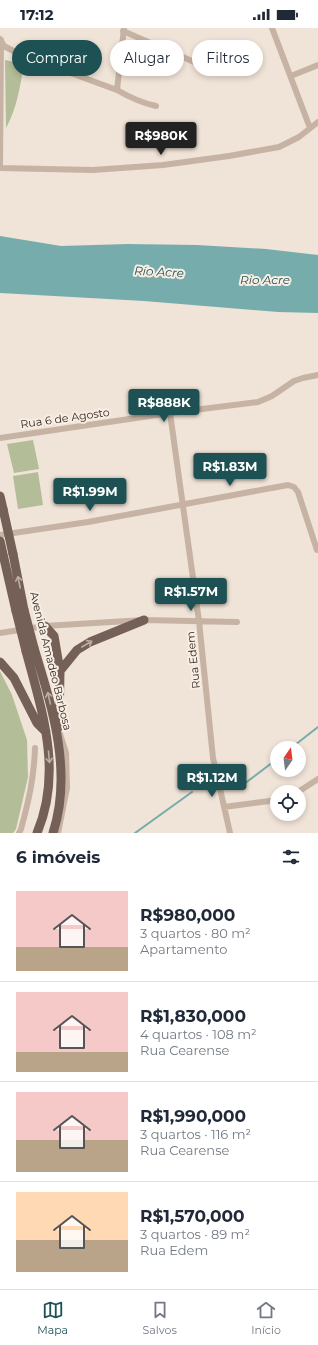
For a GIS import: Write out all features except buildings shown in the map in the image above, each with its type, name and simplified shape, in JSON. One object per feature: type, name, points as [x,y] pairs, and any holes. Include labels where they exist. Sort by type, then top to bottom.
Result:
[{"type":"main road","name":"Avenida Amadeo Barbosa","points":[[0,496],[13,554],[20,610]]},
{"type":"main road","name":"Avenida Amadeo Barbosa","points":[[0,541],[30,650],[50,759],[50,777],[45,811],[37,833]]},
{"type":"main road","points":[[60,671],[77,650],[90,642],[144,620]]},
{"type":"main road","points":[[45,626],[54,636],[60,671],[58,734]]},
{"type":"main road","name":"Avenida Amadeo Barbosa","points":[[30,650],[48,694],[58,734],[61,762],[60,799],[53,833]]},
{"type":"main road","points":[[0,662],[14,678],[36,723],[46,732]]},
{"type":"street","points":[[272,28],[310,128]]},
{"type":"street","points":[[117,90],[124,29],[192,61]]},
{"type":"street","points":[[0,40],[4,46],[14,52],[102,86],[117,90],[146,104],[156,106]]},
{"type":"street","points":[[0,40],[0,168],[93,170],[163,165],[271,149],[299,137],[318,122]]},
{"type":"street","points":[[291,76],[318,65]]},
{"type":"street","name":"Rua 6 de Agosto","points":[[0,438],[170,413],[258,402],[272,396],[294,381],[318,375]]},
{"type":"street","name":"Rua Edem","points":[[170,413],[199,621],[213,758],[230,833]]},
{"type":"street","points":[[0,535],[88,522],[288,485],[294,487],[298,492],[317,550]]},
{"type":"street","points":[[0,633],[45,626],[144,620],[237,622]]},
{"type":"street","points":[[58,734],[66,752],[67,788],[58,833]]},
{"type":"street","points":[[19,833],[30,795],[34,770],[35,748]]},
{"type":"street","points":[[306,787],[318,779]]},
{"type":"street","points":[[224,807],[270,801]]},
{"type":"green space","points":[[5,60],[12,61],[12,76],[22,76],[15,105],[6,128]]},
{"type":"green space","points":[[33,440],[39,469],[14,473],[7,444]]},
{"type":"green space","points":[[38,472],[43,505],[18,509],[13,476]]},
{"type":"green space","points":[[0,671],[12,695],[27,740],[28,777],[16,829],[13,833],[0,833]]},
{"type":"water","name":"Rio Acre","points":[[0,236],[61,246],[128,244],[197,245],[266,249],[318,255],[318,313],[278,312],[144,301],[0,293]]},
{"type":"waterway","points":[[300,741],[318,727]]},
{"type":"waterway","points":[[244,784],[270,764]]},
{"type":"waterway","points":[[135,833],[192,792]]},
{"type":"water label","name":"Río Acre","points":[[159,272]]}]
